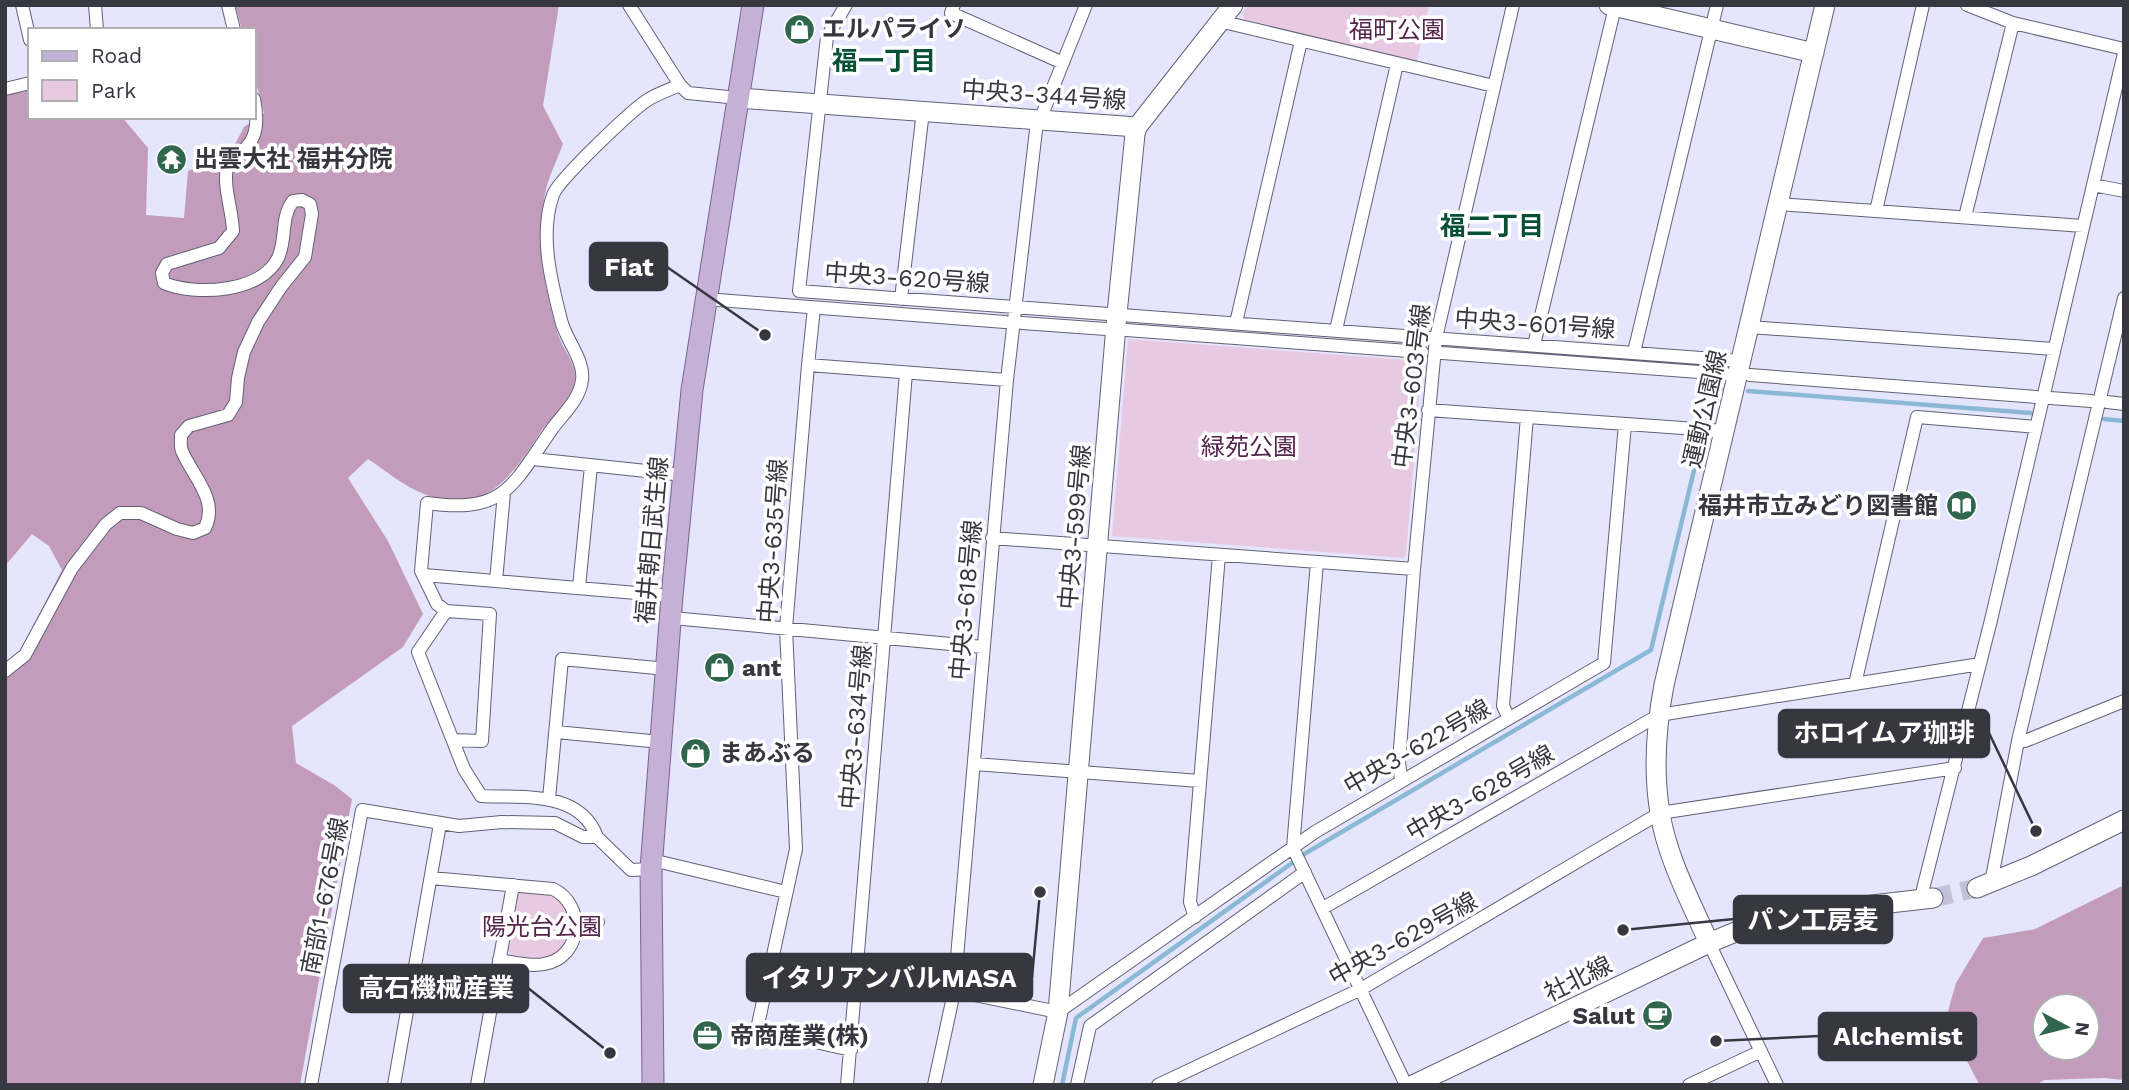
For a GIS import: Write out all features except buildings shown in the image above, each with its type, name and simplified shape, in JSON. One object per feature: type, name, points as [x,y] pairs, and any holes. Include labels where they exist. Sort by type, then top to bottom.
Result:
[{"type":"main road","name":"福井朝日武生線","points":[[653,1085],[652,865],[672,596],[692,390],[753,5]]},
{"type":"street","points":[[22,5],[28,31]]},
{"type":"street","points":[[228,5],[234,28]]},
{"type":"street","points":[[629,5],[680,85],[688,93],[738,98]]},
{"type":"street","points":[[821,103],[827,37],[846,5]]},
{"type":"street","points":[[954,5],[951,13],[1063,63]]},
{"type":"street","name":"中央3-618号線","points":[[934,1085],[954,992],[1007,380],[1036,130],[1086,5]]},
{"type":"street","points":[[1137,127],[1233,5]]},
{"type":"street","name":"中央3-603号線","points":[[1401,780],[1399,761],[1414,569],[1436,338],[1513,5]]},
{"type":"street","points":[[1634,352],[1717,5]]},
{"type":"street","name":"運動公園線","points":[[1709,943],[1676,867],[1660,814],[1656,749],[1659,715],[1825,5]]},
{"type":"street","points":[[1876,211],[1923,5]]},
{"type":"street","points":[[1927,900],[1955,768],[2124,51],[2013,23],[1967,5]]},
{"type":"street","points":[[97,28],[99,6]]},
{"type":"street","points":[[1534,345],[1612,6],[1814,53]]},
{"type":"street","points":[[1219,21],[1494,86]]},
{"type":"street","points":[[1965,217],[2013,23]]},
{"type":"street","points":[[1236,323],[1301,41]]},
{"type":"street","points":[[1336,330],[1397,64]]},
{"type":"street","points":[[5,89],[28,83]]},
{"type":"street","points":[[453,740],[482,741],[490,614],[446,611],[437,604],[421,571],[427,503],[458,507],[490,500],[505,493],[533,460],[569,408],[583,378],[562,325],[552,286],[547,242],[548,215],[554,191],[628,114],[649,98],[680,85]]},
{"type":"street","name":"中央3-344号線","points":[[738,98],[1137,127]]},
{"type":"street","name":"中央3-620号線","points":[[821,103],[799,291],[1016,307],[1116,325]]},
{"type":"street","points":[[901,299],[923,110]]},
{"type":"street","points":[[5,671],[25,655],[72,568],[106,524],[120,513],[141,513],[192,533],[205,528],[211,517],[206,494],[181,450],[181,435],[189,426],[228,415],[236,402],[244,352],[271,301],[305,257],[312,214],[310,204],[302,200],[293,201],[285,212],[278,257],[258,279],[244,285],[192,291],[164,283],[162,273],[167,264],[219,248],[233,231],[232,211],[224,181],[227,166],[255,137],[256,112]]},
{"type":"street","name":"中央3-599号線","points":[[1043,1085],[1058,1012],[1116,325],[1137,127]]},
{"type":"street","points":[[2093,185],[2124,191]]},
{"type":"street","points":[[1778,204],[2083,226]]},
{"type":"street","points":[[1984,885],[2118,346],[2124,298]]},
{"type":"street","points":[[718,300],[1005,322]]},
{"type":"street","name":"中央3-635号線","points":[[814,308],[786,628],[796,849],[757,1029],[851,1050]]},
{"type":"street","points":[[1022,323],[1116,325],[1422,352]]},
{"type":"street","name":"中央3-601号線","points":[[1116,325],[1236,323],[1336,330],[1634,352],[1739,370]]},
{"type":"street","points":[[1749,327],[2054,349]]},
{"type":"street","points":[[1442,353],[1739,370],[2036,397]]},
{"type":"street","points":[[807,365],[1007,380]]},
{"type":"street","name":"中央3-634号線","points":[[847,1085],[906,373]]},
{"type":"street","points":[[2050,398],[2091,401]]},
{"type":"street","points":[[2107,402],[2124,404]]},
{"type":"street","points":[[1428,410],[1725,431]]},
{"type":"street","points":[[1509,718],[1503,706],[1527,417]]},
{"type":"street","points":[[1855,684],[1917,417],[2036,427]]},
{"type":"street","name":"中央3-622号線","points":[[1058,1012],[1195,917],[1299,860],[1401,780],[1604,663],[1625,424]]},
{"type":"street","points":[[533,460],[684,475]]},
{"type":"street","points":[[579,587],[591,466]]},
{"type":"street","points":[[496,580],[505,493]]},
{"type":"street","points":[[992,538],[1414,569]]},
{"type":"street","points":[[1195,917],[1190,902],[1219,555]]},
{"type":"street","points":[[1317,562],[1299,860],[1406,1085]]},
{"type":"street","points":[[424,575],[672,596]]},
{"type":"street","points":[[446,611],[418,652],[464,769],[481,796],[549,799],[573,808],[592,823],[597,837]]},
{"type":"street","points":[[672,618],[984,647]]},
{"type":"street","points":[[549,799],[562,659],[667,669]]},
{"type":"street","points":[[1659,715],[1980,664]]},
{"type":"street","points":[[2018,741],[2025,741],[2124,701]]},
{"type":"street","name":"中央3-628号線","points":[[1323,908],[1659,715]]},
{"type":"street","points":[[556,732],[661,741]]},
{"type":"street","points":[[974,764],[1200,781]]},
{"type":"street","points":[[1660,814],[1955,768]]},
{"type":"street","name":"南部1-676号線","points":[[311,1085],[362,810],[459,826],[502,822],[555,823],[583,837],[597,837],[631,870],[652,865],[786,892]]},
{"type":"street","name":"中央3-629号線","points":[[1158,1085],[1360,989],[1660,814]]},
{"type":"street","points":[[1984,885],[2031,866],[2124,820]]},
{"type":"street","points":[[394,1085],[440,824]]},
{"type":"street","points":[[1077,1085],[1090,1026],[1299,860]]},
{"type":"street","points":[[431,878],[553,889],[563,894],[577,921],[573,942],[568,950],[545,964],[499,960]]},
{"type":"street","points":[[477,1085],[513,885]]},
{"type":"street","name":"社北線","points":[[1413,1085],[1709,943],[1745,929],[1828,909],[1927,900]]},
{"type":"street","points":[[577,921],[598,922]]},
{"type":"street","points":[[1709,943],[1777,1085]]},
{"type":"street","points":[[857,971],[1058,1012]]},
{"type":"street","points":[[1689,1085],[1761,1051]]},
{"type":"green space","name":"福町公園","points":[[1249,5],[1429,5],[1417,61],[1245,21],[1242,13]]},
{"type":"green space","name":"緑苑公園","points":[[1128,339],[1422,361],[1406,555],[1403,558],[1112,536]]},
{"type":"green space","name":"陽光台公園","points":[[524,891],[551,894],[561,900],[570,917],[568,937],[555,953],[545,958],[512,956],[508,950],[518,894]]},
{"type":"shaded area","points":[[235,5],[559,5],[543,106],[563,144],[545,194],[541,246],[552,314],[559,337],[574,367],[575,380],[566,401],[518,465],[493,490],[478,497],[462,501],[443,500],[422,493],[368,459],[348,478],[388,541],[423,614],[403,647],[292,726],[296,763],[352,799],[300,1085],[5,1085],[5,662],[21,649],[62,570],[49,546],[32,534],[5,566],[6,95],[28,90],[28,119],[124,119],[148,148],[146,215],[184,218],[188,171],[209,162],[234,146],[244,127],[264,113],[256,83],[256,28],[241,28]]},
{"type":"shaded area","points":[[2124,885],[2124,1080],[2044,1080],[2036,1085],[1979,1084],[1953,1034],[1948,1011],[1956,983],[1983,938],[2035,929]]},
{"type":"waterway","points":[[1705,422],[1712,388],[1721,389]]},
{"type":"waterway","points":[[1748,391],[2031,413]]},
{"type":"waterway","points":[[2104,419],[2124,421]]},
{"type":"waterway","points":[[1062,1085],[1076,1018],[1306,853],[1651,650],[1702,437]]},
{"type":"tunnel","points":[[1933,898],[1977,888]]},
{"type":"place","name":"エルパライソ","points":[[799,29]]},
{"type":"place","name":"出雲大社 福井分院","points":[[171,159]]},
{"type":"place","name":"Fiat","points":[[765,335]]},
{"type":"place","name":"福井市立みどり図書館","points":[[1961,506]]},
{"type":"place","name":"ant","points":[[719,668]]},
{"type":"place","name":"まあぶる","points":[[696,753]]},
{"type":"place","name":"ホロイムア珈琲","points":[[2036,831]]},
{"type":"place","name":"イタリアンバルMASA","points":[[1040,892]]},
{"type":"place","name":"パン工房麦","points":[[1623,930]]},
{"type":"place","name":"Salut","points":[[1658,1016]]},
{"type":"place","name":"帝商産業(株)","points":[[707,1036]]},
{"type":"place","name":"Alchemist","points":[[1716,1041]]},
{"type":"place","name":"高石機械産業","points":[[610,1053]]},
{"type":"district","name":"福一丁目","points":[[884,61]]},
{"type":"district","name":"福二丁目","points":[[1492,226]]}]
